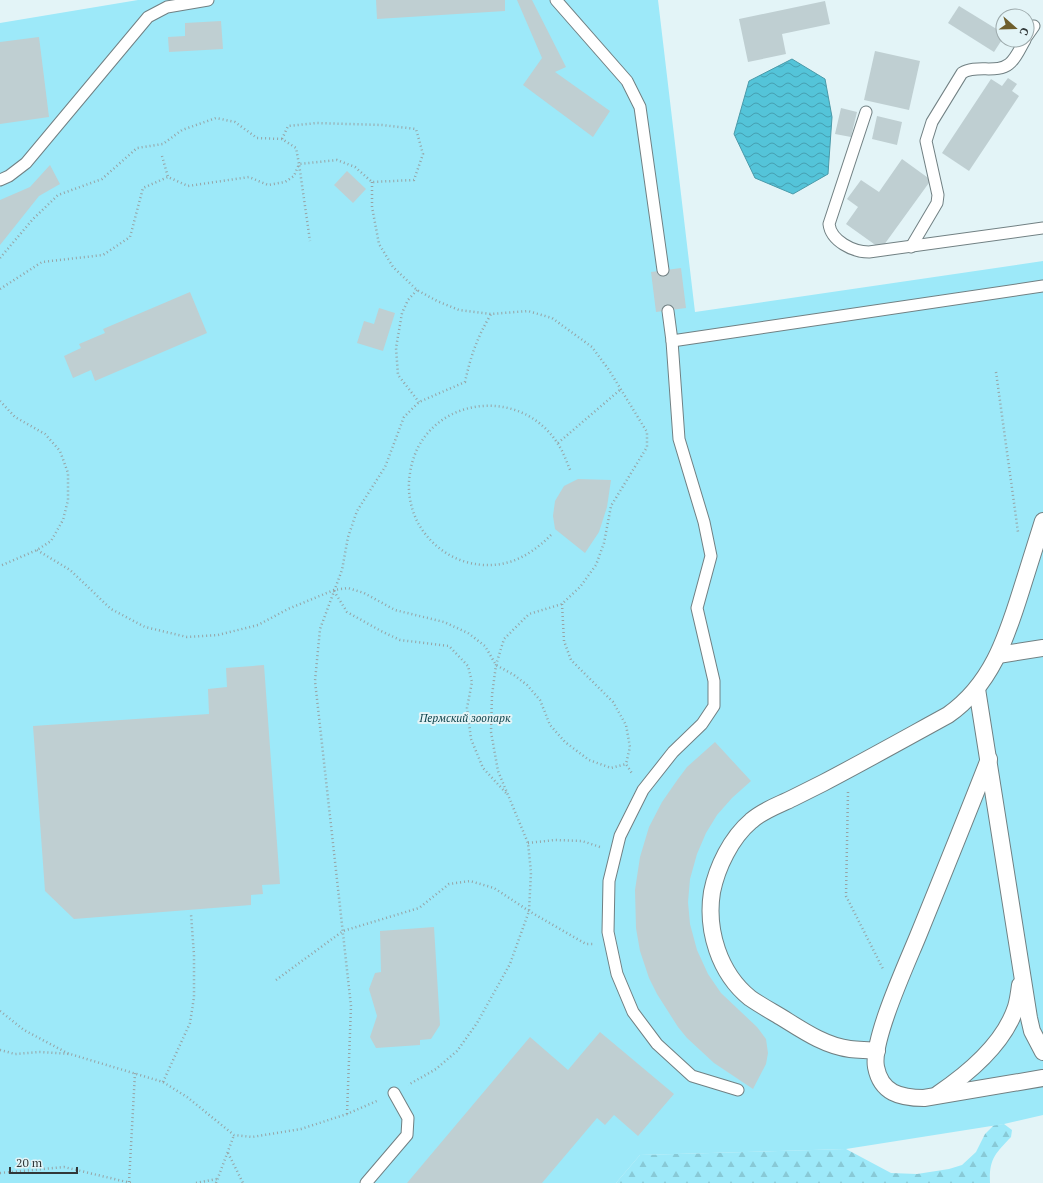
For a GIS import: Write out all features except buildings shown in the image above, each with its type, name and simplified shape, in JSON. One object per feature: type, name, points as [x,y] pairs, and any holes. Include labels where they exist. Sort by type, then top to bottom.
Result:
[{"type":"street","points":[[877,1051],[848,1049],[820,1039],[751,998],[738,986],[728,974],[716,946],[710,916],[714,883],[719,867],[739,834],[751,821],[768,809],[794,798],[849,770],[948,715],[962,705],[977,689],[998,655],[1009,631],[1043,521]]},
{"type":"street","points":[[998,655],[1043,648]]},
{"type":"street","points":[[977,689],[1030,1024],[1043,1052]]},
{"type":"street","points":[[989,759],[895,993],[881,1032],[876,1065],[878,1075],[887,1089],[895,1094],[911,1098],[924,1098],[1043,1078]]},
{"type":"street","points":[[934,1096],[950,1086],[975,1064],[992,1048],[1003,1033],[1016,1007],[1022,972]]},
{"type":"lane","points":[[0,180],[9,176],[26,163],[148,17],[167,7],[208,0]]},
{"type":"lane","points":[[556,0],[627,81],[640,107],[663,270]]},
{"type":"lane","points":[[911,246],[931,213],[937,199],[936,186],[926,141],[932,122],[962,73],[968,69],[1004,67],[1009,64],[1020,48]]},
{"type":"lane","points":[[866,112],[828,224],[830,231],[835,237],[849,248],[861,252],[1043,228]]},
{"type":"lane","points":[[672,341],[1043,286]]},
{"type":"lane","points":[[668,311],[672,341],[679,439],[704,522],[711,556],[697,608],[714,681],[714,706],[702,724],[673,752],[644,790],[620,836],[609,881],[608,932],[617,974],[633,1012],[657,1044],[692,1076],[738,1090]]},
{"type":"lane","points":[[366,1183],[408,1135],[408,1118],[394,1093]]},
{"type":"path","points":[[0,258],[33,219],[58,195],[102,179],[137,148],[163,144],[182,130],[216,118],[235,122],[257,138],[282,139],[296,148],[310,241]]},
{"type":"path","points":[[282,139],[288,126],[317,123],[382,125],[416,130],[423,154],[414,180],[372,182],[355,167],[337,160],[299,164]]},
{"type":"path","points":[[162,156],[168,177]]},
{"type":"path","points":[[0,289],[42,262],[103,255],[130,237],[144,188],[168,177],[188,186],[249,177],[268,185],[285,182],[294,176],[299,164]]},
{"type":"path","points":[[0,1010],[24,1030],[70,1054],[163,1082],[187,1097],[234,1135],[252,1137],[301,1129],[347,1114],[394,1093],[436,1069],[457,1051],[477,1023],[510,964],[530,911],[531,872],[528,843],[498,771],[491,732],[492,695],[496,665],[504,639],[529,614],[562,604],[580,587],[596,565],[604,543],[611,506],[647,447],[647,432],[609,370],[592,347],[552,318],[528,312],[491,314],[459,310],[437,301],[418,290],[393,267],[379,244],[372,206],[372,182]]},
{"type":"path","points":[[418,290],[408,300],[402,313],[396,348],[398,375],[418,402]]},
{"type":"path","points":[[347,1114],[351,1006],[315,682],[320,629],[342,570],[348,537],[357,510],[385,467],[404,417],[418,402],[466,382],[471,356],[480,332],[491,314]]},
{"type":"path","points":[[996,372],[1018,533]]},
{"type":"path","points":[[558,443],[621,389]]},
{"type":"path","points":[[0,401],[15,417],[45,434],[60,451],[68,473],[68,500],[63,520],[50,541],[36,550],[0,566]]},
{"type":"path","points":[[551,535],[525,556],[509,562],[487,565],[460,560],[445,552],[432,542],[422,529],[414,514],[408,481],[411,464],[417,449],[426,435],[438,423],[452,414],[468,408],[490,405],[517,410],[532,418],[545,428],[558,443],[570,472]]},
{"type":"path","points":[[36,550],[70,570],[111,609],[145,627],[187,637],[218,635],[258,625],[288,609],[334,590],[348,588],[364,593],[395,610],[444,622],[468,633],[485,646],[496,665],[514,675],[527,685],[540,700],[550,725],[565,742],[590,760],[611,768],[626,764]]},
{"type":"path","points":[[334,590],[347,612],[400,640],[449,646],[468,666],[472,682],[467,708],[471,739],[482,768],[509,795]]},
{"type":"path","points":[[562,604],[564,641],[571,660],[613,702],[626,725],[630,746],[626,764],[644,790]]},
{"type":"path","points":[[849,770],[846,896],[895,993]]},
{"type":"path","points":[[528,843],[555,840],[582,841],[616,852]]},
{"type":"path","points":[[276,980],[343,931],[419,908],[449,884],[470,881],[494,888],[586,944],[611,946]]},
{"type":"path","points":[[163,1082],[190,1023],[194,996],[194,955],[191,914]]},
{"type":"path","points":[[0,1050],[15,1054],[40,1052],[70,1054]]},
{"type":"path","points":[[0,1173],[64,1167],[130,1183],[135,1073]]},
{"type":"path","points":[[216,1183],[234,1135]]},
{"type":"path","points":[[228,1152],[243,1183]]},
{"type":"path","points":[[196,1183],[217,1179]]},
{"type":"green space","name":"Пермский зоопарк","points":[[138,0],[658,0],[695,312],[1043,261],[1043,1115],[1004,1124],[846,1149],[640,1155],[616,1183],[0,1183],[0,23]]},
{"type":"green space","points":[[1004,1124],[1012,1130],[1011,1137],[994,1157],[991,1168],[990,1183],[616,1183],[640,1155],[846,1149],[891,1173],[917,1174],[949,1169],[962,1165],[976,1152],[985,1134],[994,1125]]},
{"type":"water","points":[[792,59],[825,79],[832,117],[828,174],[793,194],[755,178],[734,134],[749,81]]}]
